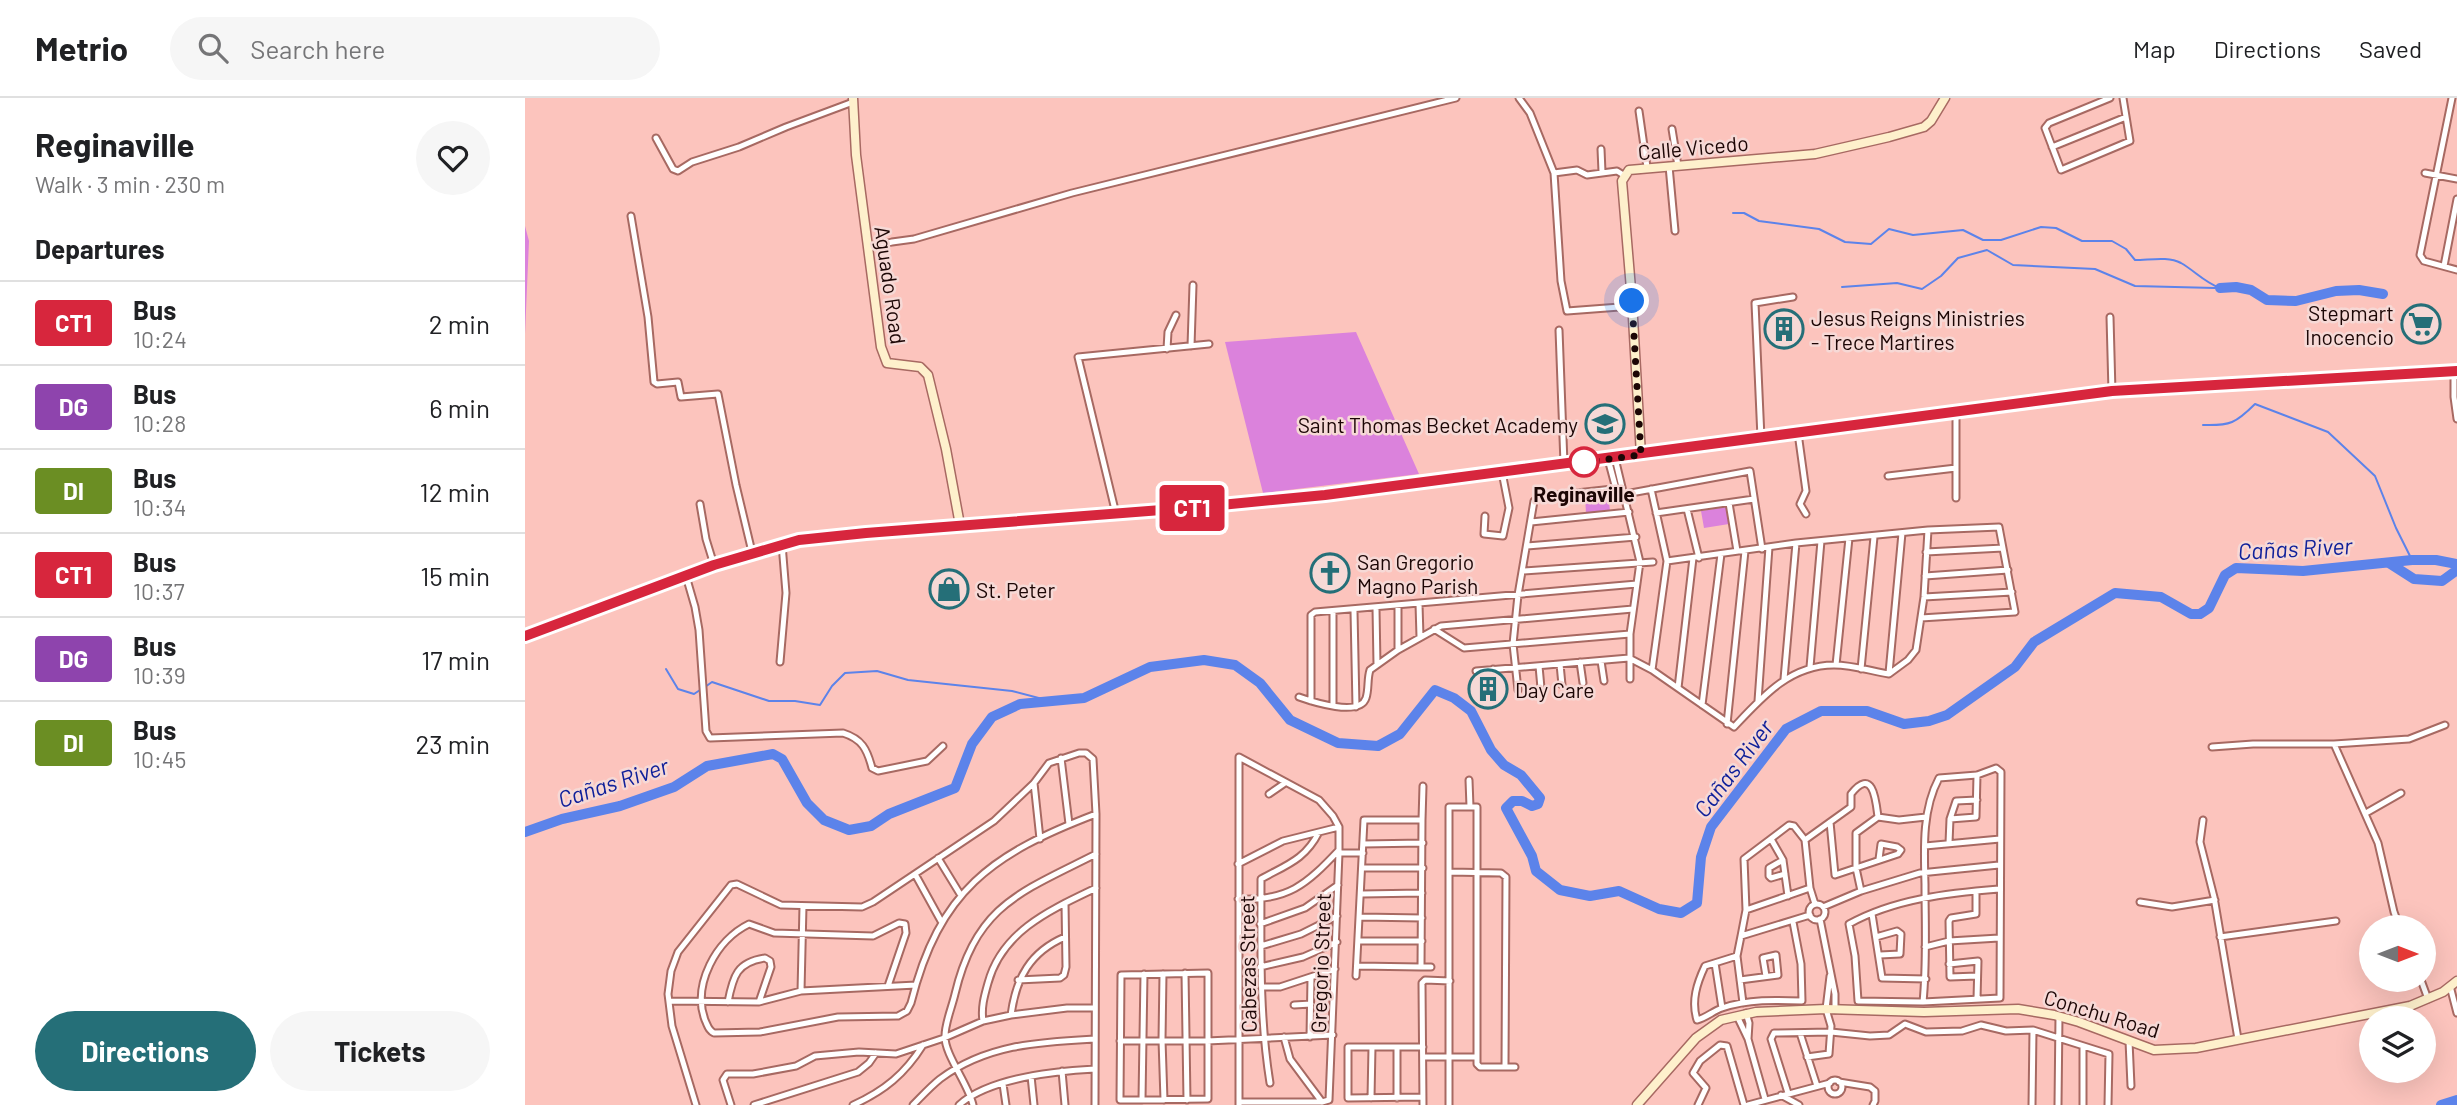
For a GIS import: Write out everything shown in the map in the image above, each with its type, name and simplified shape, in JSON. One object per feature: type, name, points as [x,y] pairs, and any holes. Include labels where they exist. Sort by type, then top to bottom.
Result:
[{"type":"main road","points":[[525,636],[753,552],[827,536],[1325,495],[2112,391],[2456,371]]},
{"type":"street","points":[[868,248],[913,239],[1072,193],[1455,98]]},
{"type":"street","points":[[1519,98],[1530,113],[1554,173],[1561,281],[1567,311],[1633,306]]},
{"type":"street","name":"Calle Vicedo","points":[[1641,455],[1633,306],[1622,181],[1629,170],[1815,154],[1917,131],[1931,121],[1945,98]]},
{"type":"street","points":[[2110,98],[2049,122],[2045,128],[2061,170],[2130,141],[2123,98]]},
{"type":"street","points":[[2452,98],[2420,255],[2424,261],[2457,270]]},
{"type":"street","points":[[656,138],[673,169],[678,171],[692,162],[740,147],[853,100]]},
{"type":"street","name":"Aguado Road","points":[[853,100],[853,127],[884,358],[892,365],[920,367],[928,375],[946,449],[960,525]]},
{"type":"street","points":[[1639,111],[1647,167]]},
{"type":"street","points":[[2052,147],[2126,117]]},
{"type":"street","points":[[1672,128],[1675,230]]},
{"type":"street","points":[[1601,149],[1602,172]]},
{"type":"street","points":[[1554,173],[1577,170],[1587,175],[1618,172],[1625,176]]},
{"type":"street","points":[[2424,173],[2457,179]]},
{"type":"street","points":[[2444,266],[2457,199]]},
{"type":"street","points":[[631,216],[648,317],[654,382],[678,382],[681,397],[718,394],[736,485],[753,552]]},
{"type":"street","points":[[1191,346],[1193,285]]},
{"type":"street","points":[[1761,438],[1755,303],[1793,297]]},
{"type":"street","points":[[1167,349],[1168,332],[1176,316]]},
{"type":"street","points":[[2109,317],[2112,391]]},
{"type":"street","points":[[1559,330],[1564,464]]},
{"type":"street","points":[[1117,513],[1077,358],[1209,344]]},
{"type":"street","points":[[2456,371],[2454,397],[2457,419]]},
{"type":"street","points":[[1956,411],[1956,498]]},
{"type":"street","points":[[1798,433],[1806,491],[1800,504],[1806,514]]},
{"type":"street","points":[[1611,458],[1636,537],[1640,562],[1630,634],[1630,679]]},
{"type":"street","points":[[1888,476],[1956,468]]},
{"type":"street","points":[[1518,690],[1513,644],[1515,619],[1534,501],[1539,497],[1621,494],[1750,471],[1762,548]]},
{"type":"street","points":[[1485,516],[1484,534],[1503,536],[1509,508],[1502,472]]},
{"type":"street","points":[[1651,489],[1667,561],[1652,670]]},
{"type":"street","points":[[1656,513],[1754,499]]},
{"type":"street","points":[[1729,503],[1737,551]]},
{"type":"street","points":[[700,504],[706,540],[714,565]]},
{"type":"street","points":[[1678,688],[1696,558],[1687,509]]},
{"type":"street","points":[[1531,522],[1629,512]]},
{"type":"street","points":[[1667,561],[1796,543],[1996,526],[2000,530],[2016,610],[2012,614],[1921,618]]},
{"type":"street","points":[[1476,671],[1629,658],[1652,670],[1734,727],[1758,701],[1784,679],[1810,667],[1836,665],[1889,674],[1908,660],[1916,650],[1921,618],[1928,530]]},
{"type":"street","points":[[1889,674],[1902,533]]},
{"type":"street","points":[[1527,546],[1636,537]]},
{"type":"street","points":[[1861,669],[1874,537]]},
{"type":"street","points":[[1836,665],[1849,538]]},
{"type":"street","points":[[1810,667],[1821,541]]},
{"type":"street","points":[[1784,679],[1796,543]]},
{"type":"street","points":[[780,662],[786,593],[782,544]]},
{"type":"street","points":[[1758,701],[1769,547]]},
{"type":"street","points":[[1926,552],[2003,548]]},
{"type":"street","points":[[1727,724],[1745,551]]},
{"type":"street","points":[[1702,705],[1721,554]]},
{"type":"street","points":[[1523,571],[1653,562]]},
{"type":"street","points":[[1925,576],[2008,570]]},
{"type":"street","points":[[686,576],[695,607],[706,732],[710,738],[843,733],[856,737],[867,751],[872,768],[878,771],[926,761],[943,746]]},
{"type":"street","points":[[1311,701],[1311,615],[1315,612],[1354,611],[1637,584]]},
{"type":"street","points":[[1924,597],[2012,592]]},
{"type":"street","points":[[1419,604],[1420,637]]},
{"type":"street","points":[[1398,606],[1398,650]]},
{"type":"street","points":[[1376,608],[1377,665]]},
{"type":"street","points":[[1299,697],[1333,706],[1356,708],[1365,701],[1369,672],[1398,650],[1434,629],[1633,609]]},
{"type":"street","points":[[1333,611],[1333,706]]},
{"type":"street","points":[[1354,611],[1356,708]]},
{"type":"street","points":[[1434,629],[1464,648],[1630,634]]},
{"type":"street","points":[[1601,661],[1604,681]]},
{"type":"street","points":[[1580,662],[1583,683]]},
{"type":"street","points":[[1560,664],[1562,685]]},
{"type":"street","points":[[1539,666],[1541,688]]},
{"type":"street","points":[[1493,669],[1494,682]]},
{"type":"street","points":[[2211,747],[2409,739],[2445,725]]},
{"type":"street","points":[[2334,744],[2378,845],[2395,915]]},
{"type":"street","points":[[696,1105],[672,1026],[669,1001],[671,971],[678,952],[731,886],[737,884],[781,905],[862,907],[994,821],[1034,783],[1049,763],[1086,753],[1093,760],[1096,814],[1095,1105]]},
{"type":"street","points":[[1238,864],[1283,841],[1339,827],[1319,800],[1239,757],[1238,864],[1239,1103],[1325,1101]]},
{"type":"street","points":[[1062,758],[1069,824]]},
{"type":"street","points":[[1923,1002],[1926,979],[1925,897],[1925,846],[1926,817],[1939,778],[1977,775],[1996,768],[2001,772],[2001,995],[1998,999],[1923,1002],[1858,1001],[1855,956],[1849,924],[1925,897],[1999,889]]},
{"type":"street","points":[[1950,819],[1976,817],[1977,775]]},
{"type":"street","points":[[1469,780],[1470,807]]},
{"type":"street","points":[[1034,783],[1040,839]]},
{"type":"street","points":[[1269,794],[1285,783]]},
{"type":"street","points":[[1805,840],[1851,807],[1851,794],[1865,784],[1871,786],[1874,792],[1878,817]]},
{"type":"street","points":[[1421,967],[1423,786]]},
{"type":"street","points":[[2366,813],[2401,793]]},
{"type":"street","points":[[1949,843],[1950,819],[1956,801],[1977,800]]},
{"type":"street","points":[[1450,1105],[1449,807],[1477,807],[1477,1064],[1480,1067],[1515,1067]]},
{"type":"street","points":[[888,986],[906,933],[905,924],[899,923],[873,936],[774,933],[749,924],[740,928],[713,959],[702,982],[701,1001],[711,1032],[759,1032],[838,1017],[898,1016],[907,1010],[911,1003],[931,940],[960,894],[997,863],[1069,824],[1096,814]]},
{"type":"street","points":[[1861,891],[1856,868],[1856,833],[1878,817],[1899,820],[1926,817]]},
{"type":"street","points":[[1356,976],[1359,966],[1364,820],[1422,820]]},
{"type":"street","points":[[2203,820],[2200,842],[2215,900],[2238,1039]]},
{"type":"street","points":[[1830,822],[1833,873],[1838,875],[1879,859]]},
{"type":"street","points":[[1744,1003],[1737,956],[1746,910],[1744,859],[1792,825],[1805,840],[1810,888],[1815,904]]},
{"type":"street","name":"Gregorio Street","points":[[1325,1101],[1333,1035],[1339,827]]},
{"type":"street","name":"Cabezas Street","points":[[1270,1083],[1263,1038],[1260,967],[1261,879],[1290,866],[1313,846],[1319,832]]},
{"type":"street","points":[[1771,839],[1783,860],[1788,896]]},
{"type":"street","points":[[1925,846],[2000,839]]},
{"type":"street","points":[[1363,844],[1423,843]]},
{"type":"street","points":[[1238,899],[1261,900],[1289,892],[1311,879],[1339,851],[1363,853]]},
{"type":"street","points":[[973,1105],[971,1094],[944,1038],[961,965],[970,945],[999,909],[1021,892],[1096,854]]},
{"type":"street","points":[[938,859],[960,894]]},
{"type":"street","points":[[1783,860],[1769,868],[1769,876],[1771,878],[1785,874]]},
{"type":"street","points":[[1815,904],[1823,907],[1861,891],[1925,872],[1999,865]]},
{"type":"street","points":[[1363,868],[1423,868]]},
{"type":"street","points":[[1450,872],[1503,873],[1506,877],[1504,1067]]},
{"type":"street","points":[[915,874],[941,921]]},
{"type":"street","points":[[1260,924],[1305,908],[1339,884]]},
{"type":"street","points":[[983,1021],[981,1010],[990,974],[1004,948],[1041,915],[1095,888]]},
{"type":"street","points":[[1746,910],[1810,888]]},
{"type":"street","points":[[1976,891],[1976,914],[1950,919],[1949,964],[1950,977],[1977,976]]},
{"type":"street","points":[[1362,894],[1422,893]]},
{"type":"street","points":[[2140,902],[2172,908],[2215,900]]},
{"type":"street","points":[[1018,981],[1060,978],[1064,975],[1065,902]]},
{"type":"street","points":[[1815,904],[1809,910],[1814,919],[1824,915],[1823,907]]},
{"type":"street","points":[[801,991],[803,905]]},
{"type":"street","points":[[1872,914],[1882,978],[1926,979]]},
{"type":"street","points":[[1741,936],[1810,915]]},
{"type":"street","points":[[1261,946],[1301,934],[1337,916]]},
{"type":"street","points":[[1361,917],[1422,918]]},
{"type":"street","points":[[1807,1057],[1829,1054],[1831,1032],[1830,976],[1819,919]]},
{"type":"street","points":[[2220,937],[2336,921]]},
{"type":"street","points":[[1737,956],[1706,966],[1697,987],[1694,1005],[1696,1018],[1700,1020],[1722,1008],[1744,1003],[1769,1000],[1802,1001],[1801,964],[1793,922]]},
{"type":"street","points":[[1876,937],[1897,931],[1901,934],[1900,954],[1880,955]]},
{"type":"street","points":[[1011,1015],[1018,981],[1035,956],[1049,944],[1065,937]]},
{"type":"street","points":[[1926,947],[1949,941],[1999,937]]},
{"type":"street","points":[[1360,941],[1422,941]]},
{"type":"street","points":[[1260,967],[1303,957],[1337,942]]},
{"type":"street","points":[[1741,980],[1779,975],[1776,955],[1763,958],[1766,976]]},
{"type":"street","points":[[728,1002],[735,976],[745,963],[765,958],[770,961],[771,967],[759,1002]]},
{"type":"street","points":[[1949,964],[1978,961],[1977,999]]},
{"type":"street","points":[[1715,963],[1722,1008]]},
{"type":"street","points":[[1359,966],[1431,967]]},
{"type":"street","points":[[1262,987],[1280,986],[1335,969]]},
{"type":"street","points":[[1185,973],[1187,1100]]},
{"type":"street","points":[[1185,973],[1208,973],[1208,1100],[1120,1100],[1121,975],[1185,973]]},
{"type":"street","points":[[1142,1100],[1144,974]]},
{"type":"street","points":[[1163,974],[1161,1040],[1164,1100]]},
{"type":"street","points":[[1310,1037],[1311,978]]},
{"type":"street","points":[[1423,1105],[1422,983],[1425,980],[1450,981]]},
{"type":"street","points":[[2454,983],[2457,1013]]},
{"type":"street","name":"Conchu Road","points":[[1637,1105],[1696,1038],[1721,1020],[1741,1014],[1831,1010],[1924,1012],[2018,1009],[2059,1016],[2154,1050],[2167,1050],[2196,1048],[2410,1006],[2454,983]]},
{"type":"street","points":[[669,1001],[759,1002],[801,991],[916,985]]},
{"type":"street","points":[[2425,992],[2427,999]]},
{"type":"street","points":[[1294,1004],[1311,1004]]},
{"type":"street","points":[[731,1105],[723,1080],[727,1074],[753,1074],[796,1066],[815,1056],[859,1052],[896,1054],[983,1021],[1067,1008],[1095,1008]]},
{"type":"street","points":[[1741,1014],[1765,1099]]},
{"type":"street","points":[[2058,1105],[2059,1016]]},
{"type":"street","points":[[1799,1105],[1785,1094],[1771,1039],[1774,1033],[1889,1035],[1905,1024],[1926,1032],[1972,1030],[1981,1025],[2006,1031],[2033,1030],[2109,1054],[2108,1105]]},
{"type":"street","points":[[2032,1105],[2033,1030]]},
{"type":"street","points":[[1800,1033],[1817,1086]]},
{"type":"street","points":[[1120,1041],[1207,1041],[1333,1035]]},
{"type":"street","points":[[1284,1037],[1290,1059],[1325,1101]]},
{"type":"street","points":[[913,1105],[938,1080],[986,1054],[1030,1043],[1095,1039]]},
{"type":"street","points":[[2129,1041],[2131,1086]]},
{"type":"street","points":[[853,1105],[893,1082],[909,1066],[923,1045]]},
{"type":"street","points":[[1698,1105],[1706,1088],[1693,1073],[1700,1061],[1720,1045],[1727,1046],[1747,1105],[1835,1081],[1870,1087],[1875,1091],[1873,1105]]},
{"type":"street","points":[[1423,1046],[1348,1047],[1348,1098],[1423,1097]]},
{"type":"street","points":[[2083,1046],[2083,1105]]},
{"type":"street","points":[[1371,1098],[1372,1047]]},
{"type":"street","points":[[1397,1047],[1397,1098]]},
{"type":"street","points":[[754,1105],[858,1072],[876,1053]]},
{"type":"street","points":[[1423,1057],[1477,1057]]},
{"type":"street","points":[[959,1105],[971,1094],[1031,1076],[1095,1069]]},
{"type":"street","points":[[1062,1071],[1065,1105]]},
{"type":"street","points":[[1031,1076],[1034,1105]]},
{"type":"street","points":[[1830,1083],[1829,1090],[1836,1094],[1842,1089],[1839,1082]]},
{"type":"street","points":[[1003,1084],[1006,1105]]},
{"type":"shaded area","points":[[525,226],[529,241],[525,334]]},
{"type":"shaded area","points":[[1356,332],[1419,474],[1263,493],[1225,342]]},
{"type":"shaded area","points":[[1608,494],[1610,511],[1586,513],[1585,496]]},
{"type":"shaded area","points":[[1726,507],[1729,524],[1704,528],[1701,511]]},
{"type":"waterway","points":[[1733,213],[1744,213],[1759,221],[1819,229],[1845,242],[1871,244],[1889,229],[1913,235],[1963,230],[1983,240],[2001,240],[2041,227],[2056,228],[2082,241],[2112,241],[2126,249],[2135,260],[2176,261],[2220,288]]},
{"type":"waterway","points":[[1842,287],[1897,283],[1922,289],[1941,276],[1958,258],[1987,250],[2013,265],[2095,269],[2135,286],[2215,288]]},
{"type":"waterway","points":[[2220,288],[2251,290],[2267,300],[2296,301],[2336,291],[2359,290],[2383,294]]},
{"type":"waterway","points":[[2203,425],[2232,422],[2255,404],[2328,432],[2375,476],[2412,560]]},
{"type":"waterway","name":"Cañas River","points":[[525,832],[562,819],[620,806],[674,787],[707,766],[773,754],[782,759],[807,803],[824,820],[849,830],[871,826],[889,814],[955,788],[972,744],[992,717],[1020,704],[1084,698],[1150,667],[1204,660],[1235,665],[1260,683],[1290,720],[1338,743],[1378,746],[1400,734],[1435,690],[1454,698],[1471,711],[1491,750],[1504,765],[1521,775],[1540,798],[1538,804],[1532,806],[1522,801],[1513,801],[1506,808],[1532,856],[1536,871],[1560,890],[1590,896],[1619,891],[1659,909],[1681,913],[1697,903],[1701,857],[1711,827],[1786,729],[1821,711],[1867,711],[1904,724],[1929,721],[1947,715],[2015,667],[2034,642],[2115,593],[2161,597],[2191,614],[2200,614],[2209,608],[2225,575],[2236,568],[2303,571],[2412,560],[2436,560],[2457,564]]},
{"type":"waterway","points":[[2389,563],[2414,579],[2442,581],[2457,570]]},
{"type":"waterway","points":[[666,669],[678,689],[694,694],[700,690]]},
{"type":"waterway","points":[[705,687],[712,682],[769,701],[820,705],[832,686],[845,673],[877,671],[908,680],[1012,691],[1054,702]]},
{"type":"waterway","points":[[2441,1105],[2457,1100]]},
{"type":"bus line","name":"CT1","points":[[525,636],[753,552],[827,536],[1325,495],[2112,391],[2457,371]]},
{"type":"place","name":"Stepmart Inocencio","points":[[2421,324]]},
{"type":"place","name":"Jesus Reigns Ministries - Trece Martires","points":[[1784,329]]},
{"type":"place","name":"Saint Thomas Becket Academy","points":[[1605,424]]},
{"type":"place","name":"Reginaville","points":[[1584,462]]},
{"type":"place","name":"San Gregorio Magno Parish","points":[[1330,573]]},
{"type":"place","name":"St. Peter","points":[[949,589]]},
{"type":"place","name":"Day Care","points":[[1488,689]]},
{"type":"route","points":[[1584,462],[1641,455],[1632,301]]}]
